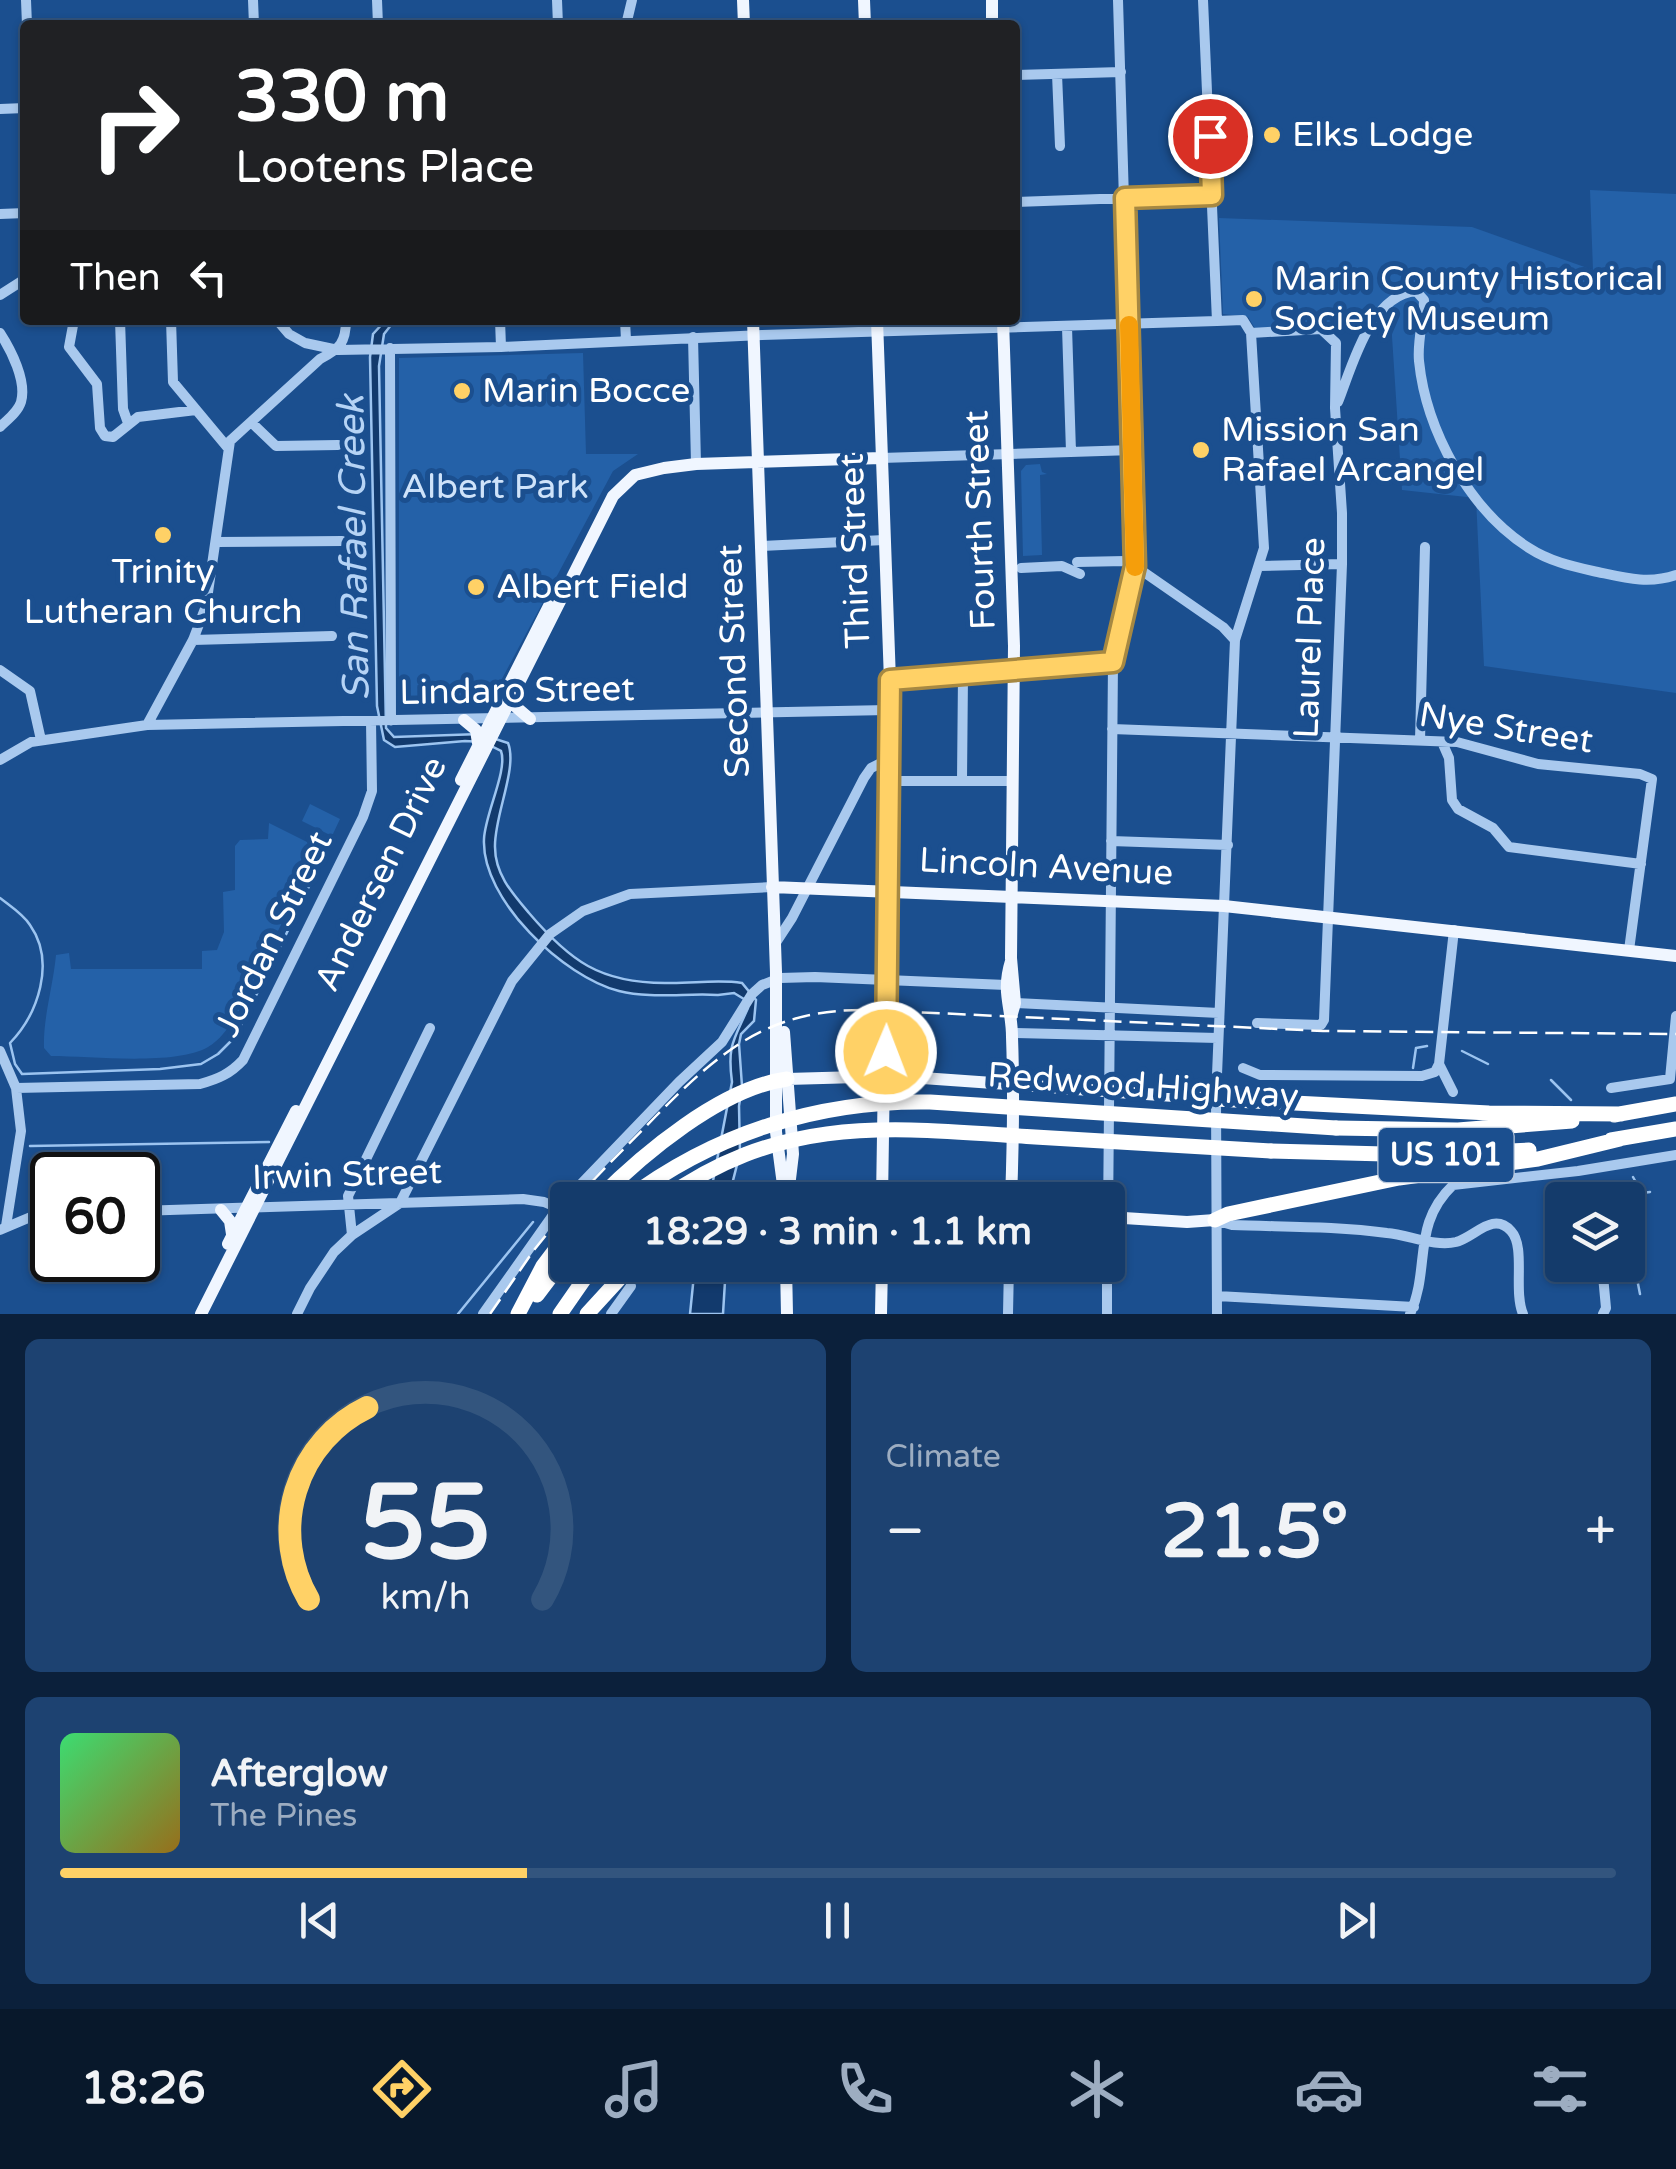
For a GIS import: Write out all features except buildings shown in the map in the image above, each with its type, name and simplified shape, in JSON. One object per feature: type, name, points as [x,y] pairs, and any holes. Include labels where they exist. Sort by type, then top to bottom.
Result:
[{"type":"highway","points":[[617,1182],[650,1152],[718,1107],[746,1091],[782,1080]]},
{"type":"highway","points":[[1216,1099],[1489,1113],[1622,1114]]},
{"type":"highway","name":"Redwood Highway","points":[[652,1182],[722,1142],[801,1115],[864,1104],[930,1102],[1336,1128],[1491,1128],[1676,1104]]},
{"type":"highway","name":"Redwood Highway","points":[[690,1182],[748,1153],[796,1139],[863,1128],[1271,1151],[1456,1154],[1620,1139],[1676,1129]]},
{"type":"highway","points":[[1216,1220],[1228,1214],[1377,1182],[1548,1157],[1620,1139]]},
{"type":"highway","points":[[521,1314],[550,1257]]},
{"type":"highway","points":[[521,1314],[550,1277]]},
{"type":"highway","points":[[560,1314],[581,1282]]},
{"type":"highway","points":[[587,1314],[616,1282]]},
{"type":"main road","name":"Second Street","points":[[753,325],[776,999],[784,1021],[782,1080],[792,1164],[788,1182]]},
{"type":"main road","name":"Fourth Street","points":[[1003,325],[1014,670],[1010,1182]]},
{"type":"main road","name":"Third Street","points":[[877,326],[890,680],[883,1182]]},
{"type":"main road","points":[[634,472],[664,462],[881,458]]},
{"type":"main road","name":"Andersen Drive","points":[[198,1314],[488,730],[514,694],[613,496],[634,472]]},
{"type":"main road","name":"Andersen Drive","points":[[474,763],[608,490],[634,472]]},
{"type":"main road","points":[[514,694],[516,707],[530,719]]},
{"type":"main road","points":[[464,720],[488,730]]},
{"type":"main road","name":"Lincoln Avenue","points":[[772,886],[1224,906],[1676,956]]},
{"type":"main road","name":"Fourth Street","points":[[1012,958],[1006,1007],[1013,1010]]},
{"type":"main road","points":[[782,1080],[886,1076],[1216,1099]]},
{"type":"main road","points":[[221,1210],[230,1220],[232,1236]]},
{"type":"main road","name":"Andersen Drive","points":[[198,1314],[232,1236],[250,1210]]},
{"type":"main road","points":[[1125,1219],[1216,1220]]},
{"type":"main road","points":[[786,1282],[787,1314]]},
{"type":"main road","points":[[882,1282],[882,1314]]},
{"type":"street","points":[[1108,1182],[1113,662],[1135,566],[1118,0]]},
{"type":"street","points":[[1203,0],[1217,321]]},
{"type":"street","points":[[1020,75],[1121,72]]},
{"type":"street","points":[[1057,74],[1060,146]]},
{"type":"street","points":[[1020,202],[1212,195]]},
{"type":"street","points":[[1335,408],[1369,324],[1404,294],[1416,291],[1424,300],[1418,348],[1428,406],[1445,447],[1486,512],[1532,550],[1566,565],[1641,581],[1659,581],[1676,575]]},
{"type":"street","points":[[1020,325],[1067,327],[1243,320],[1252,333],[1264,548],[1234,640],[1216,1099],[1217,1314]]},
{"type":"street","points":[[73,325],[69,347],[97,384],[102,433],[113,437],[128,423],[147,415],[196,410]]},
{"type":"street","points":[[120,325],[123,409],[128,423]]},
{"type":"street","points":[[171,325],[173,382],[228,448]]},
{"type":"street","points":[[281,325],[305,343],[338,350],[501,347],[940,325]]},
{"type":"street","points":[[146,725],[193,640],[209,596],[232,438],[320,359],[338,350],[346,338],[346,325]]},
{"type":"street","points":[[500,325],[501,347]]},
{"type":"street","points":[[625,325],[626,340]]},
{"type":"street","points":[[1067,327],[1071,452]]},
{"type":"street","name":"Laurel Place","points":[[1252,333],[1321,329],[1336,343],[1335,408],[1342,513],[1324,1020],[1321,1025],[1257,1023]]},
{"type":"street","points":[[0,334],[22,396],[15,412],[0,426]]},
{"type":"street","points":[[693,337],[696,464]]},
{"type":"street","name":"Jordan Street","points":[[16,1088],[200,1084],[222,1078],[243,1060],[363,818],[372,792],[382,721],[390,348]]},
{"type":"street","points":[[251,422],[276,446],[338,445]]},
{"type":"street","points":[[881,458],[1133,450]]},
{"type":"street","points":[[760,546],[884,540]]},
{"type":"street","points":[[216,542],[342,541]]},
{"type":"street","points":[[1420,740],[1425,547]]},
{"type":"street","points":[[1077,562],[1125,562],[1135,566],[1223,627],[1234,640]]},
{"type":"street","points":[[1260,566],[1342,564]]},
{"type":"street","points":[[1021,568],[1062,566],[1080,574]]},
{"type":"street","points":[[193,640],[332,636]]},
{"type":"street","points":[[890,680],[1113,662]]},
{"type":"street","points":[[0,670],[30,691],[41,740]]},
{"type":"street","points":[[962,780],[963,675]]},
{"type":"street","name":"Lindaro Street","points":[[488,730],[530,719],[888,710]]},
{"type":"street","name":"Lindaro Street","points":[[0,760],[13,750],[41,740],[146,725],[464,720]]},
{"type":"street","name":"Nye Street","points":[[1112,729],[1457,742],[1538,764],[1640,774],[1652,779],[1641,864]]},
{"type":"street","points":[[1442,742],[1449,758],[1452,800],[1458,809],[1493,828],[1509,848],[1641,864],[1629,950]]},
{"type":"street","points":[[775,944],[864,778],[871,768],[889,759]]},
{"type":"street","points":[[888,781],[1013,780]]},
{"type":"street","points":[[1111,841],[1228,845]]},
{"type":"street","name":"Lincoln Avenue","points":[[400,1203],[512,981],[554,930],[590,907],[636,893],[772,886]]},
{"type":"street","points":[[1243,1068],[1260,1075],[1422,1076],[1435,1072],[1454,930]]},
{"type":"street","points":[[583,1182],[722,1042],[756,990],[776,978],[1006,985]]},
{"type":"street","points":[[1013,1010],[1109,1008],[1219,1014]]},
{"type":"street","points":[[1611,1088],[1670,1079],[1676,1016]]},
{"type":"street","points":[[352,1235],[348,1205],[352,1189],[430,1028]]},
{"type":"street","points":[[1012,1032],[1218,1038]]},
{"type":"street","points":[[0,1051],[16,1088],[21,1132],[3,1228],[30,1220]]},
{"type":"street","points":[[1439,1064],[1454,1092]]},
{"type":"street","points":[[1217,1296],[1412,1310],[1422,1238],[1442,1196],[1458,1183],[1578,1171],[1676,1155]]},
{"type":"street","name":"Irwin Street","points":[[160,1211],[523,1198],[550,1206]]},
{"type":"street","points":[[298,1314],[324,1264],[352,1235],[400,1203]]},
{"type":"street","points":[[483,1314],[550,1219]]},
{"type":"street","points":[[1216,1220],[1232,1225],[1372,1231],[1450,1243],[1468,1238],[1485,1225],[1499,1223],[1510,1229],[1518,1242],[1518,1301],[1523,1314]]},
{"type":"street","points":[[1008,1314],[1009,1282]]},
{"type":"street","points":[[1106,1314],[1107,1282]]},
{"type":"street","points":[[1602,1314],[1606,1308],[1604,1282]]},
{"type":"street","points":[[611,1314],[632,1286]]},
{"type":"green space","points":[[1590,190],[1676,194],[1676,693],[1484,666],[1476,498],[1402,490],[1391,321],[1256,330],[1248,317],[1223,314],[1219,218],[1472,227],[1593,270]]},
{"type":"green space","name":"Albert Park","points":[[583,353],[586,454],[638,454],[613,471],[489,703],[399,705],[399,358]]},
{"type":"green space","points":[[1040,464],[1047,474],[1040,475],[1042,555],[1023,556],[1021,471],[1026,465]]},
{"type":"green space","points":[[310,804],[340,819],[332,836],[302,821]]},
{"type":"green space","points":[[269,823],[315,846],[314,858],[235,1018],[220,1038],[193,1053],[175,1056],[51,1056],[44,1048],[44,1036],[56,955],[69,953],[71,969],[202,969],[202,951],[217,950],[224,932],[223,892],[235,890],[235,846],[240,840],[268,839]]},
{"type":"shaded area","points":[[381,325],[391,325],[384,334],[379,366],[386,728],[394,737],[480,734],[508,743],[510,765],[495,847],[498,866],[523,906],[573,956],[604,974],[622,979],[742,983],[756,1000],[754,1021],[741,1034],[739,1044],[740,1153],[733,1182],[713,1181],[732,1082],[731,1051],[748,1008],[744,999],[734,993],[668,995],[619,991],[574,970],[530,933],[511,910],[496,887],[487,862],[485,829],[501,769],[501,751],[483,742],[395,747],[384,740],[377,706],[370,357],[373,334]]},
{"type":"shaded area","points":[[693,1282],[725,1282],[723,1314],[690,1314]]},
{"type":"waterway","points":[[280,947],[323,857]]},
{"type":"waterway","points":[[0,898],[27,921],[42,955],[35,1003],[10,1043],[22,1074],[201,1064],[235,1037],[276,956]]},
{"type":"waterway","points":[[1413,1068],[1416,1048],[1427,1046]]},
{"type":"waterway","points":[[1462,1051],[1488,1064]]},
{"type":"waterway","points":[[1551,1080],[1571,1100]]},
{"type":"waterway","points":[[30,1146],[269,1142]]},
{"type":"waterway","points":[[1633,1177],[1642,1193],[1650,1192]]},
{"type":"waterway","points":[[458,1314],[533,1222]]},
{"type":"waterway","points":[[1638,1282],[1640,1294]]},
{"type":"railway","points":[[592,1182],[680,1092],[727,1052],[776,1025],[835,1011],[1323,1031],[1676,1034]]},
{"type":"railway","points":[[490,1314],[550,1230]]},
{"type":"slow traffic","points":[[1129,325],[1135,567]]},
{"type":"place","name":"Elks Lodge","points":[[1272,135]]},
{"type":"place","name":"Marin County Historical Society Museum","points":[[1254,299]]},
{"type":"place","name":"Marin Bocce","points":[[462,391]]},
{"type":"place","name":"Mission San Rafael Arcangel","points":[[1201,450]]},
{"type":"place","name":"Trinity Lutheran Church","points":[[163,535]]},
{"type":"place","name":"Albert Field","points":[[476,587]]},
{"type":"route","points":[[886,1052],[890,680],[1113,662],[1135,566],[1125,198],[1212,195],[1210,136]]},
{"type":"water label","name":"San Rafael Creek","points":[[354,548]]}]
